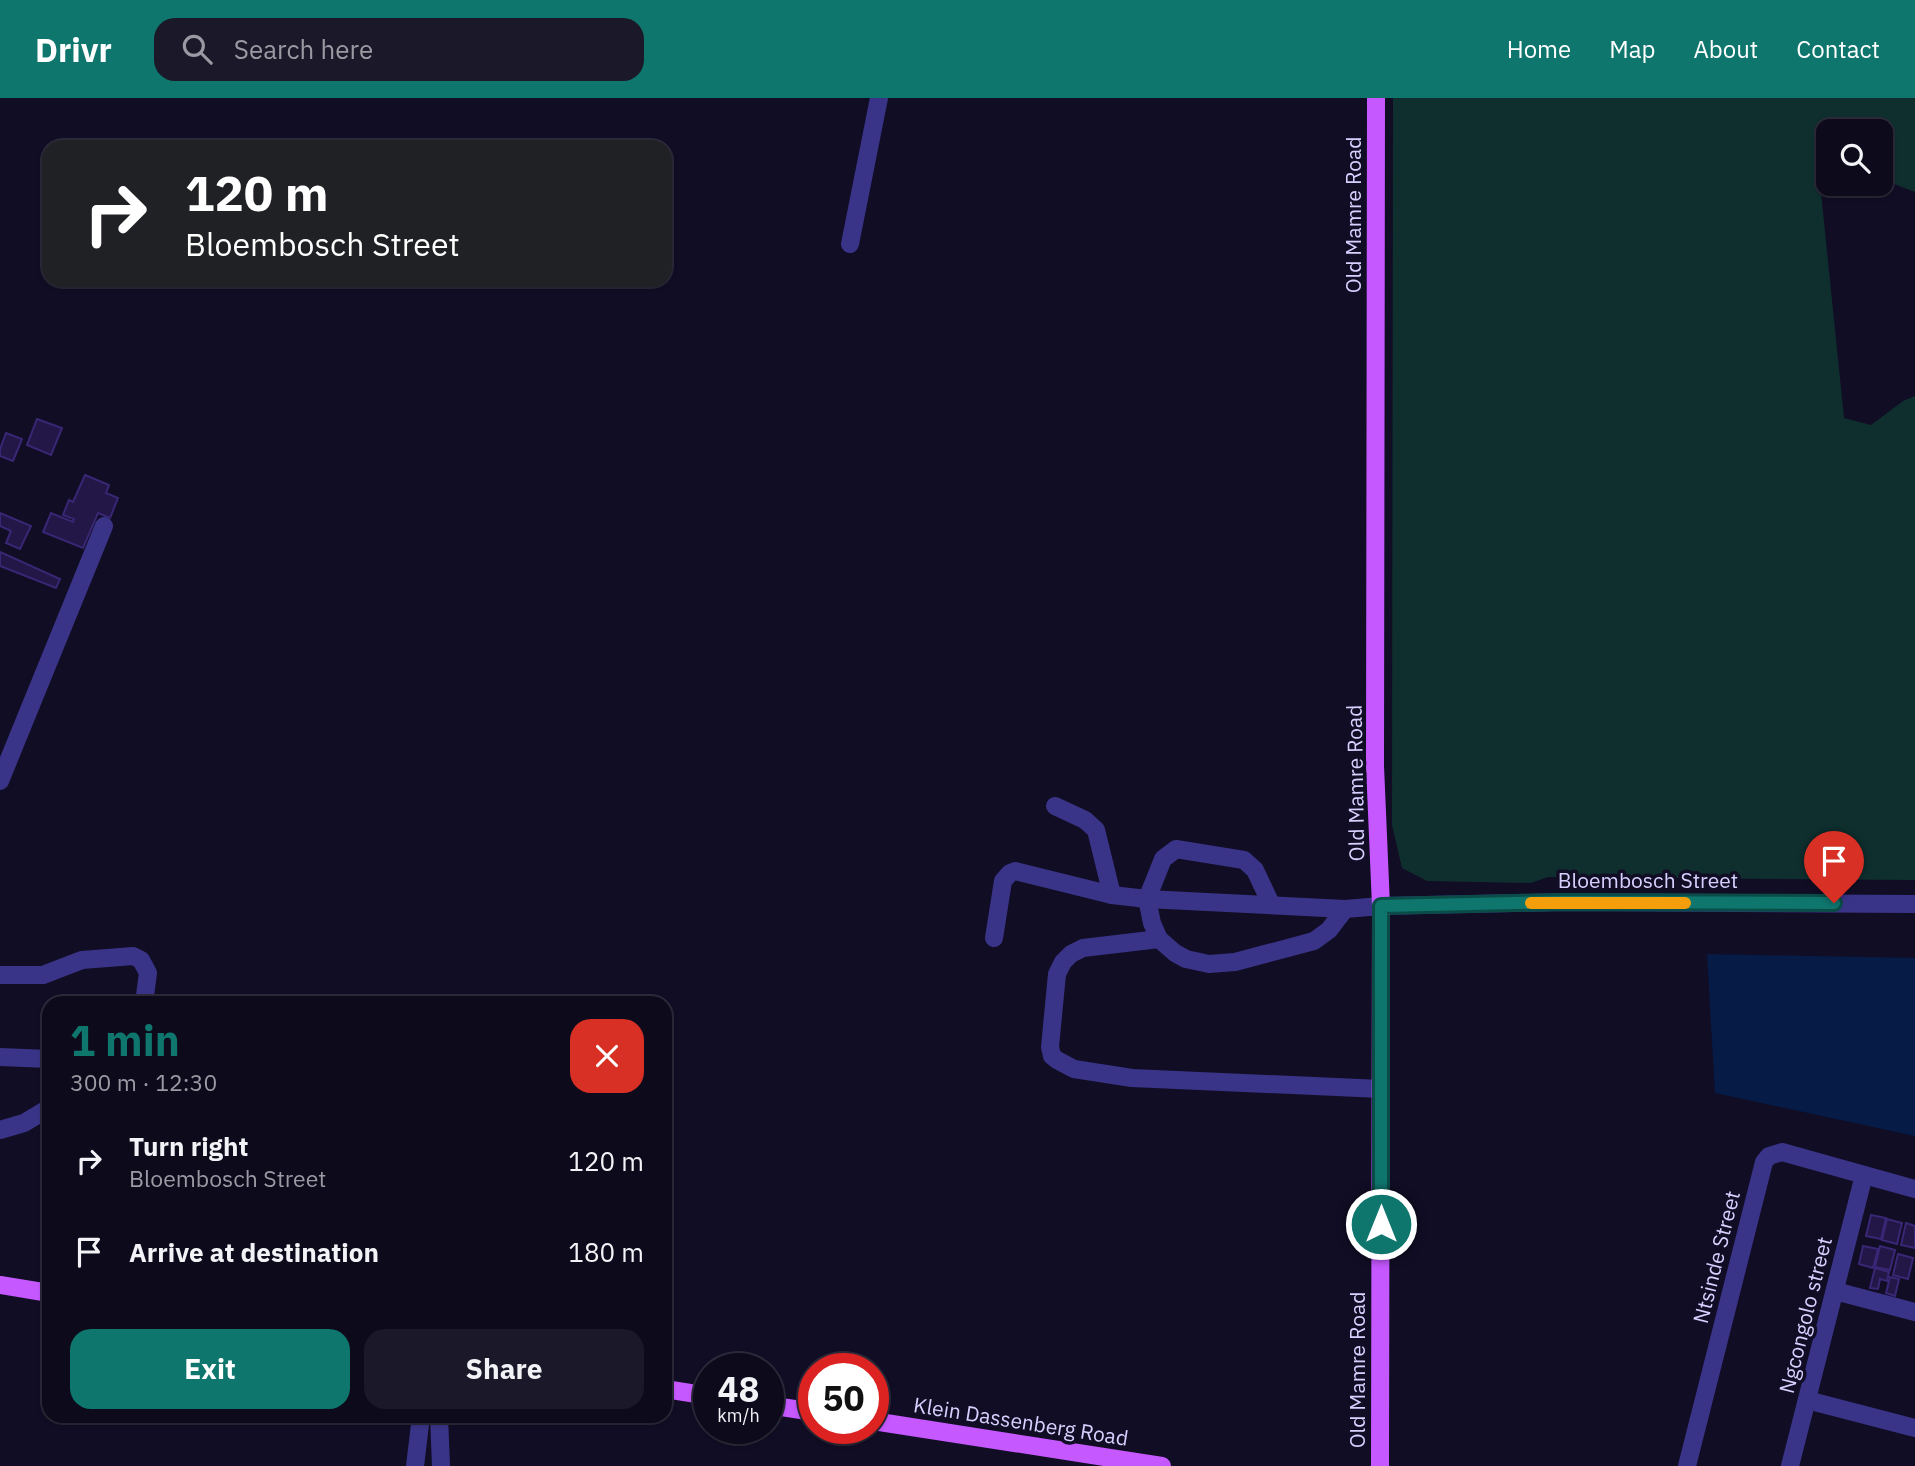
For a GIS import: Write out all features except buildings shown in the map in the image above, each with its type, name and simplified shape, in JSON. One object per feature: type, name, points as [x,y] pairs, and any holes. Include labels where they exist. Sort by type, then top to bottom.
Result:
[{"type":"main road","name":"Old Mamre Road","points":[[1376,98],[1375,766],[1381,906],[1380,1466]]},
{"type":"main road","points":[[0,1285],[42,1292]]},
{"type":"main road","points":[[672,1390],[693,1393]]},
{"type":"main road","name":"Klein Dassenberg Road","points":[[889,1424],[1161,1466]]},
{"type":"street","points":[[850,244],[879,98]]},
{"type":"street","points":[[0,781],[104,526]]},
{"type":"street","points":[[1055,806],[1085,820],[1096,830],[1112,895]]},
{"type":"street","points":[[1270,904],[1255,870],[1244,860],[1176,849],[1163,859],[1147,899],[1152,923],[1159,939],[1186,959],[1209,964],[1235,962],[1314,941],[1329,930],[1345,909]]},
{"type":"street","name":"Bloembosch Street","points":[[994,939],[1003,881],[1016,871],[1112,895],[1345,909],[1564,902],[1915,904]]},
{"type":"street","points":[[1159,939],[1083,948],[1063,962],[1057,974],[1050,1047],[1052,1056],[1074,1069],[1132,1078],[1381,1089]]},
{"type":"street","points":[[0,975],[43,975],[82,960],[133,956],[141,960],[148,972],[145,996]]},
{"type":"street","points":[[0,1058],[42,1059]]},
{"type":"street","points":[[0,1130],[24,1123],[42,1112]]},
{"type":"street","name":"Ntsinde Street","points":[[1686,1466],[1764,1162],[1769,1156],[1782,1152],[1915,1189]]},
{"type":"street","name":"Ngcongolo street","points":[[1790,1466],[1864,1175]]},
{"type":"street","points":[[1835,1291],[1915,1312]]},
{"type":"street","points":[[1807,1400],[1915,1428]]},
{"type":"street","points":[[415,1466],[420,1423]]},
{"type":"street","points":[[439,1423],[441,1466]]},
{"type":"green space","points":[[1393,98],[1915,98],[1915,192],[1893,184],[1893,119],[1816,119],[1816,196],[1821,196],[1844,418],[1871,425],[1903,401],[1915,396],[1915,880],[1548,877],[1531,883],[1427,881],[1402,868],[1392,825]]},
{"type":"water","points":[[1707,954],[1915,958],[1915,1136],[1715,1093]]},
{"type":"slow traffic","points":[[1531,903],[1685,903]]},
{"type":"route","points":[[1381,1224],[1381,906],[1564,902],[1834,903]]}]
